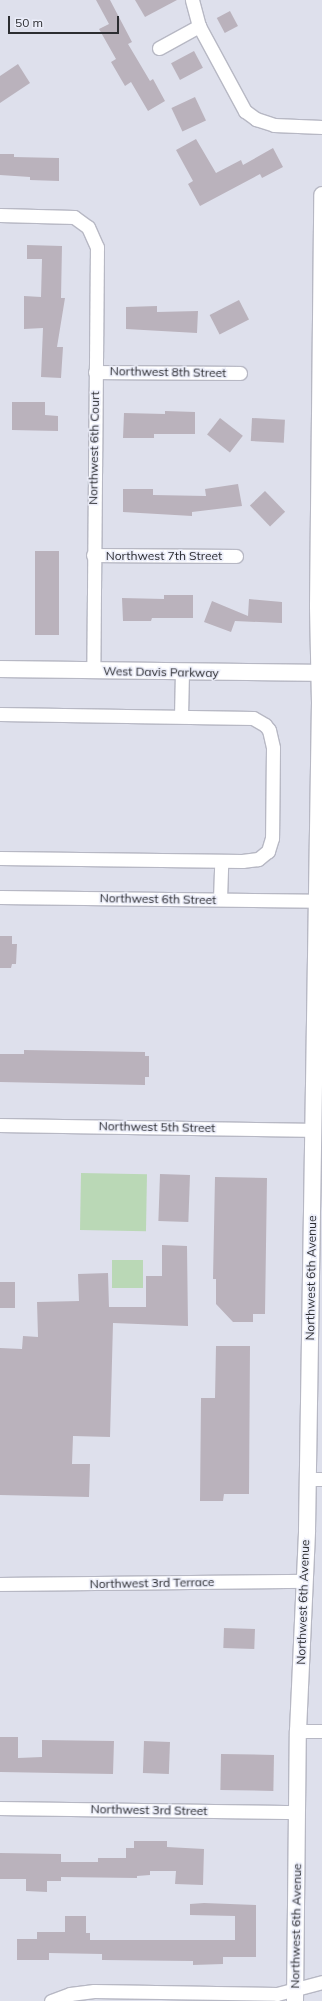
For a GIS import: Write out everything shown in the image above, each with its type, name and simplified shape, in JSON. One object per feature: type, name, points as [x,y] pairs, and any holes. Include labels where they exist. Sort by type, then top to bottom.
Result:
[{"type":"street","points":[[192,0],[199,26],[245,111],[256,119],[274,125],[322,126]]},
{"type":"street","points":[[159,48],[199,26]]},
{"type":"street","name":"Northwest 6th Avenue","points":[[295,1995],[298,1731],[304,1581],[315,1479],[313,1130],[320,673],[322,195]]},
{"type":"street","name":"Northwest 6th Court","points":[[0,215],[69,216],[77,219],[88,227],[94,239],[98,253],[95,372],[93,671]]},
{"type":"street","name":"Northwest 8th Street","points":[[95,372],[240,373]]},
{"type":"street","name":"Northwest 7th Street","points":[[93,555],[236,556]]},
{"type":"street","name":"West Davis Parkway","points":[[0,670],[320,673]]},
{"type":"street","points":[[181,716],[182,672]]},
{"type":"street","points":[[0,714],[253,718],[266,725],[272,736],[271,845],[268,851],[258,859],[221,861],[0,858]]},
{"type":"street","points":[[220,900],[221,861]]},
{"type":"street","name":"Northwest 6th Street","points":[[0,897],[316,901]]},
{"type":"street","name":"Northwest 5th Street","points":[[0,1125],[313,1130]]},
{"type":"street","name":"Northwest 3rd Terrace","points":[[0,1584],[304,1581]]},
{"type":"street","points":[[298,1731],[322,1731]]},
{"type":"street","name":"Northwest 3rd Street","points":[[0,1808],[297,1812]]},
{"type":"street","points":[[51,2001],[87,1991],[295,1995],[322,1982]]},
{"type":"green space","points":[[81,1173],[147,1174],[146,1231],[80,1230]]},
{"type":"green space","points":[[112,1260],[143,1260],[143,1288],[112,1288]]},
{"type":"building","points":[[96,0],[110,0],[132,42],[128,44],[150,81],[153,79],[165,101],[148,111],[131,82],[125,86],[111,62],[116,59],[99,29],[109,24]]},
{"type":"building","points":[[135,0],[177,0],[145,17]]},
{"type":"building","points":[[230,11],[238,26],[225,33],[217,18]]},
{"type":"building","points":[[194,51],[203,68],[180,80],[171,63]]},
{"type":"building","points":[[18,64],[30,83],[0,103],[0,76]]},
{"type":"building","points":[[195,97],[206,121],[182,132],[171,108]]},
{"type":"building","points":[[196,139],[216,173],[241,160],[243,165],[273,148],[283,167],[262,178],[260,174],[200,206],[188,184],[193,181],[176,150]]},
{"type":"building","points":[[0,154],[14,154],[14,157],[59,158],[59,181],[30,180],[30,177],[0,175]]},
{"type":"building","points":[[27,245],[62,246],[61,298],[65,298],[57,347],[63,347],[61,378],[41,377],[43,328],[24,329],[24,296],[41,297],[42,259],[27,259]]},
{"type":"building","points":[[239,300],[249,320],[220,335],[210,315]]},
{"type":"building","points":[[157,306],[157,312],[198,311],[197,333],[126,329],[126,307]]},
{"type":"building","points":[[12,402],[45,402],[45,415],[58,416],[58,431],[12,430]]},
{"type":"building","points":[[165,411],[195,412],[195,434],[154,434],[154,438],[123,438],[124,413],[165,414]]},
{"type":"building","points":[[220,418],[243,436],[230,452],[207,435]]},
{"type":"building","points":[[252,418],[285,420],[284,443],[251,441]]},
{"type":"building","points":[[238,484],[242,506],[192,512],[192,516],[123,512],[123,489],[153,489],[153,495],[206,496],[205,489]]},
{"type":"building","points":[[265,491],[285,512],[270,526],[250,506]]},
{"type":"building","points":[[35,551],[59,551],[59,635],[35,635]]},
{"type":"building","points":[[164,595],[193,595],[193,618],[152,618],[151,621],[123,621],[122,598],[164,599]]},
{"type":"building","points":[[249,599],[282,602],[282,623],[235,621],[231,632],[204,622],[212,601],[248,616]]},
{"type":"building","points":[[0,936],[12,936],[12,944],[17,944],[16,964],[12,964],[11,968],[0,968]]},
{"type":"building","points":[[24,1050],[145,1052],[145,1056],[149,1056],[149,1077],[145,1077],[145,1085],[0,1082],[0,1054],[24,1054]]},
{"type":"building","points":[[160,1174],[190,1175],[188,1222],[158,1221]]},
{"type":"building","points":[[215,1177],[267,1178],[265,1314],[253,1314],[253,1322],[233,1322],[216,1304],[216,1279],[213,1279]]},
{"type":"building","points":[[162,1245],[187,1246],[188,1326],[113,1323],[110,1437],[73,1436],[72,1464],[90,1464],[89,1497],[0,1495],[0,1348],[22,1349],[23,1336],[38,1337],[37,1302],[79,1301],[78,1274],[108,1273],[109,1307],[146,1307],[146,1276],[162,1276]]},
{"type":"building","points":[[0,1282],[15,1282],[15,1308],[0,1308]]},
{"type":"building","points":[[216,1346],[250,1346],[249,1494],[224,1494],[223,1501],[200,1501],[201,1398],[215,1398]]},
{"type":"building","points":[[224,1628],[255,1629],[254,1649],[223,1648]]},
{"type":"building","points":[[0,1737],[18,1737],[18,1758],[42,1757],[42,1740],[114,1741],[113,1774],[0,1772]]},
{"type":"building","points":[[144,1741],[170,1742],[169,1774],[143,1773]]},
{"type":"building","points":[[221,1754],[274,1755],[273,1791],[220,1790]]},
{"type":"building","points":[[134,1841],[167,1841],[167,1847],[204,1849],[203,1885],[175,1884],[176,1871],[150,1871],[150,1875],[137,1876],[137,1878],[61,1877],[61,1881],[47,1881],[47,1892],[26,1891],[26,1879],[0,1879],[0,1853],[61,1854],[61,1862],[98,1862],[98,1858],[126,1858],[126,1848],[134,1848]]},
{"type":"building","points":[[204,1903],[256,1905],[256,1957],[223,1957],[223,1964],[193,1965],[193,1961],[102,1960],[102,1954],[49,1953],[49,1960],[17,1960],[17,1939],[37,1939],[37,1932],[65,1932],[65,1916],[86,1916],[86,1933],[90,1933],[90,1940],[235,1940],[235,1916],[190,1915],[190,1904]]}]
